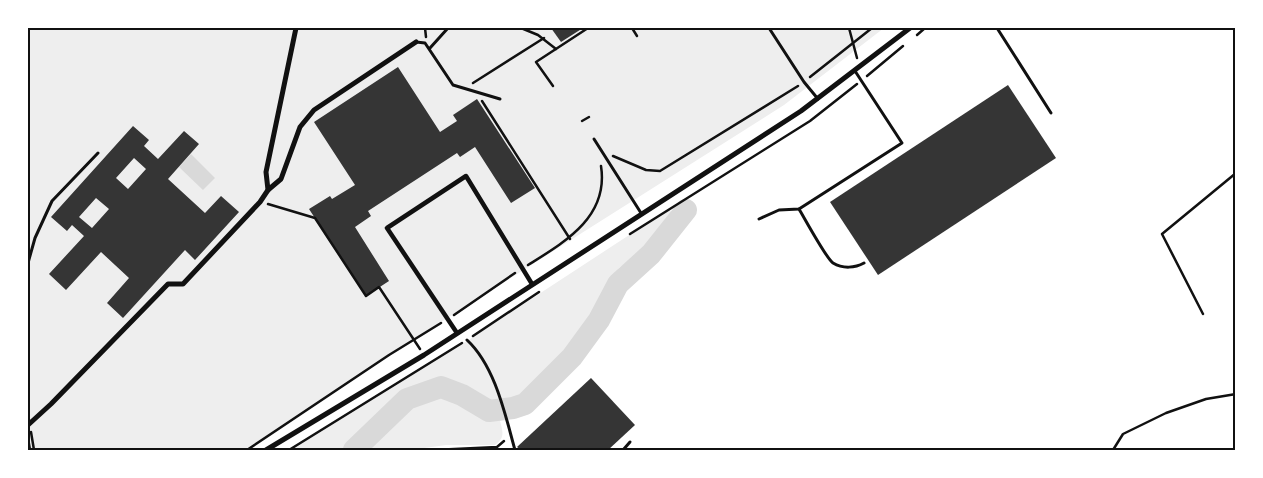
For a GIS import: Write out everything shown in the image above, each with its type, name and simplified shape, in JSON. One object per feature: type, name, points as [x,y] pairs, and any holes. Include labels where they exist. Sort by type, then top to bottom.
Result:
[{"type":"street","points":[[268,190],[266,172],[296,28]]},
{"type":"street","points":[[266,450],[424,355],[818,100],[910,28]]},
{"type":"street","points":[[28,425],[51,404],[168,284],[183,284],[260,202],[268,190],[281,179],[300,127],[314,110],[416,42]]},
{"type":"street","points":[[457,333],[387,228],[466,176],[532,284]]},
{"type":"lane","points":[[430,48],[448,28]]},
{"type":"lane","points":[[769,28],[818,100]]},
{"type":"lane","points":[[997,28],[1051,113]]},
{"type":"lane","points":[[416,42],[425,43],[430,48],[453,86],[500,98]]},
{"type":"lane","points":[[759,220],[779,210],[799,209],[902,143],[855,71]]},
{"type":"lane","points":[[594,140],[642,213]]},
{"type":"lane","points":[[28,263],[35,238],[52,201],[98,153]]},
{"type":"lane","points":[[799,209],[832,262],[842,266],[856,267],[864,263]]},
{"type":"lane","points":[[466,340],[473,346],[498,389],[514,450]]},
{"type":"lane","points":[[622,450],[630,442]]},
{"type":"path","points":[[521,28],[544,38],[556,49]]},
{"type":"path","points":[[553,86],[536,62],[588,28]]},
{"type":"path","points":[[632,28],[637,36]]},
{"type":"path","points":[[849,28],[858,59]]},
{"type":"path","points":[[599,147],[635,166],[654,172],[660,171],[804,82],[872,28]]},
{"type":"path","points":[[464,88],[544,38]]},
{"type":"path","points":[[476,92],[570,239]]},
{"type":"path","points":[[582,121],[589,117]]},
{"type":"path","points":[[247,450],[570,239],[592,213],[597,202],[602,185],[601,164]]},
{"type":"path","points":[[1203,314],[1162,234],[1236,173]]},
{"type":"path","points":[[260,202],[315,218],[366,296],[380,287],[424,355]]},
{"type":"path","points":[[289,450],[466,340]]},
{"type":"path","points":[[1113,450],[1123,434],[1166,413],[1206,398],[1236,394]]},
{"type":"path","points":[[28,438],[30,450]]},
{"type":"path","points":[[433,450],[497,447],[504,439]]},
{"type":"shaded area","points":[[28,28],[884,28],[784,105],[389,355],[247,450],[28,450]]},
{"type":"shaded area","points":[[191,154],[215,178],[203,190],[179,167]]},
{"type":"shaded area","points":[[669,209],[676,218],[659,236],[619,268],[572,346],[519,398],[500,421],[502,434],[500,440],[495,445],[446,445],[410,450],[290,450],[467,341]]},
{"type":"building","points":[[551,28],[583,28],[561,42]]},
{"type":"building","points":[[398,67],[440,132],[457,121],[453,115],[477,99],[535,188],[511,203],[475,147],[460,157],[457,153],[368,211],[371,216],[355,227],[389,281],[366,296],[309,209],[330,196],[332,199],[355,185],[314,122]]},
{"type":"building","points":[[1008,85],[1056,158],[878,275],[830,202]]},
{"type":"building","points":[[133,126],[149,140],[144,146],[158,159],[184,131],[199,144],[168,179],[205,213],[221,196],[239,212],[195,260],[185,250],[123,318],[107,303],[129,278],[101,252],[66,290],[49,274],[84,236],[72,225],[67,231],[51,217]],"holes":[[[134,158],[146,169],[128,189],[116,178]],[[96,198],[109,209],[92,228],[79,217]]]},
{"type":"building","points":[[591,378],[635,425],[608,450],[521,450],[517,447]]},
{"type":"waterway","points":[[354,450],[407,399],[441,387],[462,395],[489,411],[513,408],[525,404],[572,357],[599,320],[618,284],[651,254],[686,210]]}]
